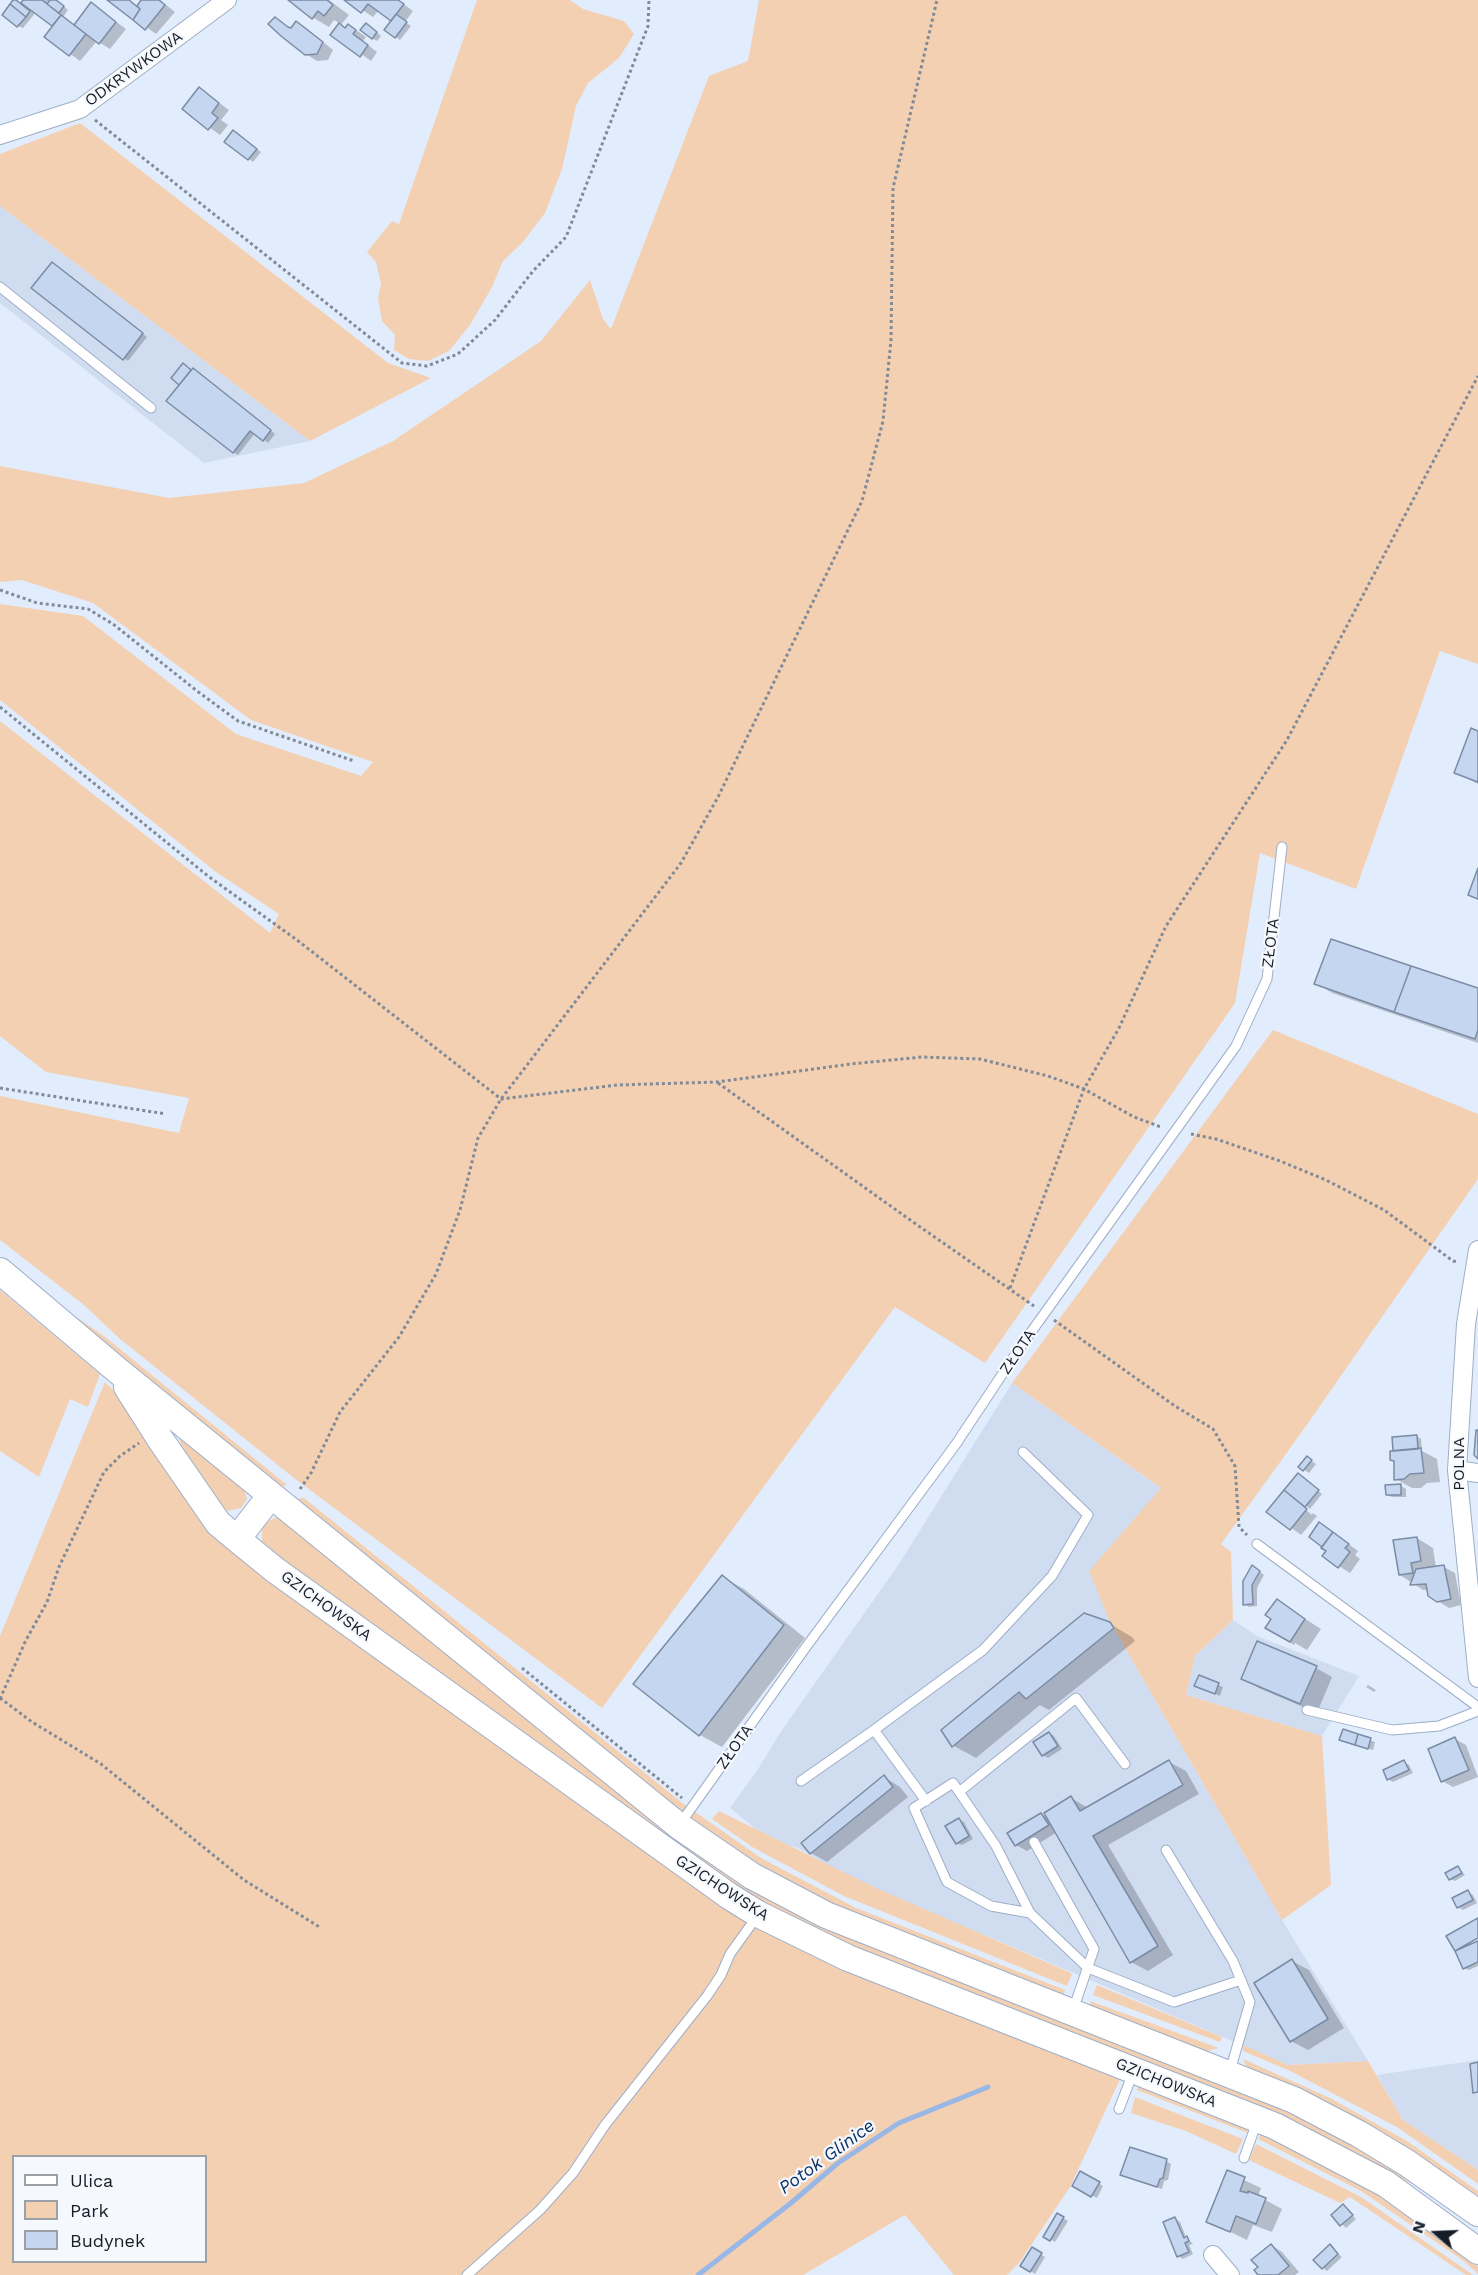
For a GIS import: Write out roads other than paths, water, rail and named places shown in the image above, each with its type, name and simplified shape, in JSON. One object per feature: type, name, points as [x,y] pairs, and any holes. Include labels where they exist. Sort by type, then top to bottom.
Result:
[{"type":"street","name":"ODKRYWKOWA","points":[[0,135],[80,109],[227,0]]},
{"type":"street","name":"POLNA","points":[[1477,1258],[1466,1324],[1457,1470],[1478,1678]]},
{"type":"street","name":"GZICHOWSKA","points":[[0,1271],[117,1370],[679,1826],[753,1875],[826,1915],[1294,2100],[1359,2134],[1407,2163],[1478,2213]]},
{"type":"street","name":"GZICHOWSKA","points":[[117,1370],[156,1433],[218,1523],[275,1570],[729,1896],[758,1914],[848,1958],[1275,2126],[1386,2184],[1478,2251]]},
{"type":"street","points":[[1457,1470],[1478,1473]]},
{"type":"street","points":[[237,1539],[278,1500]]},
{"type":"street","points":[[1213,2255],[1230,2275]]},
{"type":"lane","points":[[0,287],[152,408]]},
{"type":"lane","name":"ZŁOTA","points":[[679,1826],[806,1647],[957,1444],[1045,1314],[1236,1046],[1267,979],[1282,847]]},
{"type":"lane","points":[[801,1781],[983,1650],[1052,1576],[1088,1515],[1023,1452]]},
{"type":"lane","points":[[1257,1544],[1478,1709],[1439,1726],[1392,1730],[1307,1710]]},
{"type":"lane","points":[[959,1792],[1076,1698],[1125,1764]]},
{"type":"lane","points":[[874,1730],[926,1801]]},
{"type":"lane","points":[[1029,1913],[991,1906],[947,1882],[914,1808],[953,1783],[996,1846],[1029,1913],[1088,1968],[1174,2002],[1241,1980]]},
{"type":"lane","points":[[1034,1842],[1094,1949],[1072,2012]]},
{"type":"lane","points":[[1166,1850],[1233,1961],[1250,2002],[1229,2074]]},
{"type":"lane","points":[[467,2275],[540,2210],[573,2173],[605,2125],[707,1996],[721,1975],[730,1954],[758,1914]]},
{"type":"lane","points":[[1119,2109],[1134,2071]]},
{"type":"lane","points":[[1244,2158],[1258,2120]]},
{"type":"waterway","name":"Potok Glinice","points":[[698,2275],[791,2203],[838,2163],[899,2123],[988,2087]]}]
